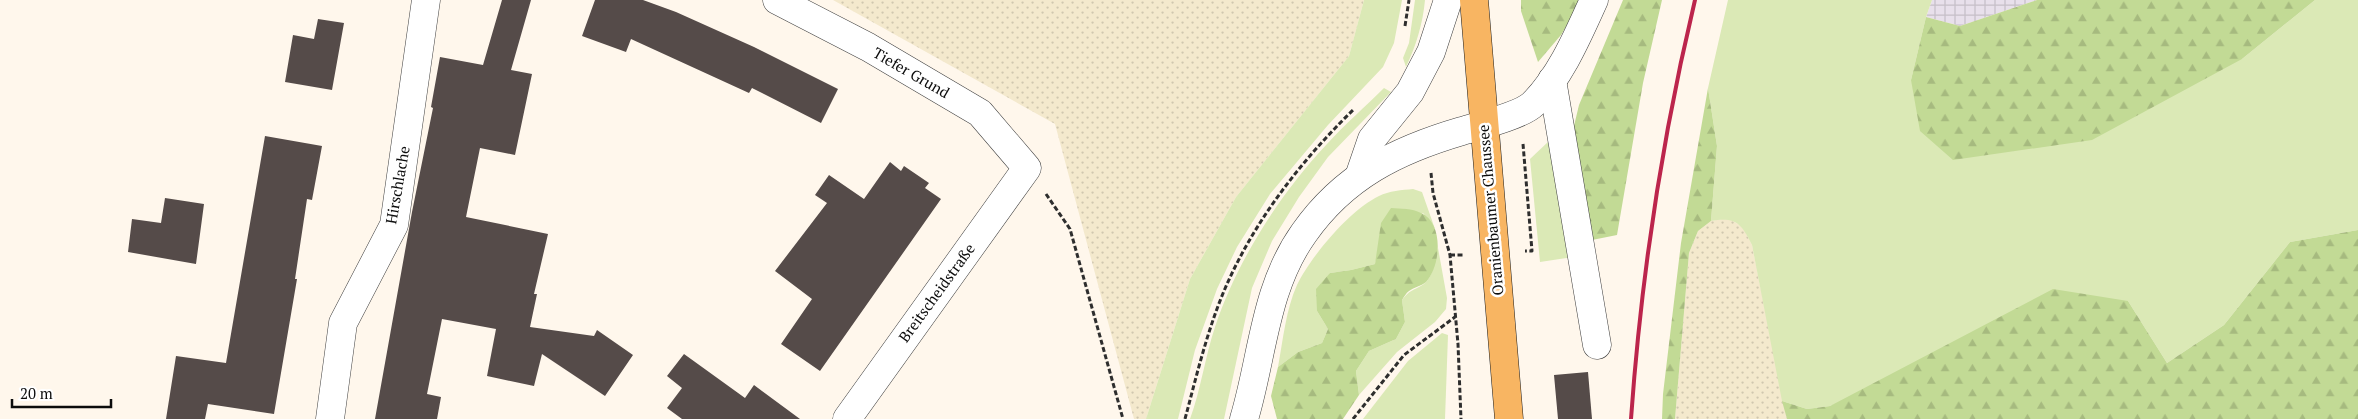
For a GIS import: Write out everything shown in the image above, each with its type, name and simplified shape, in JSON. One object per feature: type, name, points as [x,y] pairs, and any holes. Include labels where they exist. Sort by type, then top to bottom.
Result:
[{"type":"main road","name":"Oranienbaumer Chaussee","points":[[1474,0],[1509,419]]},
{"type":"street","name":"Hirschlache","points":[[330,419],[343,323],[394,225],[426,0]]},
{"type":"street","name":"Tiefer Grund","points":[[777,0],[868,48],[980,113],[1027,168]]},
{"type":"street","points":[[1360,174],[1372,139],[1410,92],[1431,52],[1448,0]]},
{"type":"street","points":[[1244,419],[1267,314],[1279,278],[1292,252],[1335,195],[1360,174],[1408,151],[1532,105],[1552,80],[1577,37],[1594,0]]},
{"type":"street","points":[[1552,80],[1597,345]]},
{"type":"street","name":"Breitscheidstraße","points":[[847,419],[1027,168]]},
{"type":"path","points":[[1027,168],[1070,229],[1123,419]]},
{"type":"path","points":[[1450,255],[1459,362],[1461,419]]},
{"type":"path","points":[[1354,419],[1404,355],[1454,318]]},
{"type":"shaded area","points":[[833,0],[1364,0],[1349,56],[1236,197],[1190,279],[1146,419],[1134,419],[1055,124]]},
{"type":"shaded area","points":[[1932,0],[2037,0],[1960,26],[1926,17]]},
{"type":"shaded area","points":[[1728,218],[1743,227],[1752,245],[1787,419],[1675,419],[1689,253],[1698,231],[1711,221]]},
{"type":"green space","points":[[1364,0],[1402,0],[1394,43],[1383,67],[1328,125],[1270,194],[1237,247],[1217,289],[1195,350],[1178,419],[1146,419],[1190,279],[1236,197],[1349,56]]},
{"type":"green space","points":[[1415,0],[1425,0],[1423,17],[1406,67],[1403,58],[1409,43]]},
{"type":"green space","points":[[1521,0],[1582,0],[1561,35],[1538,62],[1521,11]]},
{"type":"green space","points":[[1623,0],[1662,0],[1643,83],[1617,235],[1592,240],[1573,130],[1579,105]]},
{"type":"green space","points":[[1728,0],[1932,0],[1911,80],[2242,59],[2315,0],[2358,0],[2358,230],[2290,242],[2224,325],[2167,363],[2128,301],[1830,406],[1807,409],[1782,401],[1752,245],[1737,223],[1726,220],[1711,221],[1717,146],[1708,88]]},
{"type":"green space","points":[[2037,0],[2315,0],[2242,59],[2092,140],[1953,160],[1920,131],[1911,80],[1926,17],[1960,26]]},
{"type":"green space","points":[[1384,88],[1391,92],[1328,157],[1299,197],[1272,241],[1252,288],[1224,419],[1190,419],[1215,327],[1224,302],[1261,230],[1309,164],[1341,129]]},
{"type":"green space","points":[[1708,88],[1717,146],[1711,221],[1698,231],[1689,253],[1675,419],[1662,419],[1663,394],[1681,243]]},
{"type":"green space","points":[[1549,141],[1573,257],[1540,262],[1530,159]]},
{"type":"green space","points":[[1413,189],[1422,192],[1435,229],[1423,213],[1379,248],[1375,264],[1330,273],[1317,311],[1328,329],[1322,343],[1298,352],[1278,367],[1285,325],[1293,294],[1303,273],[1321,248],[1344,223],[1368,203],[1387,193]]},
{"type":"green space","points":[[1391,208],[1418,211],[1428,218],[1434,226],[1438,245],[1435,266],[1431,275],[1426,282],[1408,292],[1402,300],[1405,322],[1396,339],[1369,351],[1356,371],[1359,395],[1343,419],[1277,419],[1271,396],[1278,367],[1298,352],[1322,343],[1328,329],[1317,311],[1316,289],[1330,273],[1375,264],[1381,223]]},
{"type":"green space","points":[[2358,230],[2358,419],[1787,419],[1782,401],[1807,409],[1830,406],[2053,289],[2128,301],[2167,363],[2224,325],[2290,242]]},
{"type":"green space","points":[[1438,248],[1447,298],[1446,309],[1435,322],[1397,352],[1359,395],[1356,371],[1369,351],[1396,339],[1405,322],[1402,300],[1408,293],[1422,286],[1428,280]]},
{"type":"green space","points":[[1442,333],[1448,335],[1445,419],[1363,419],[1408,361]]},
{"type":"building","points":[[502,0],[531,0],[511,70],[532,74],[515,155],[480,148],[466,217],[548,234],[534,294],[537,294],[530,327],[594,336],[597,330],[633,355],[605,396],[542,354],[534,386],[487,376],[496,329],[442,319],[427,394],[441,397],[437,419],[375,419],[412,212],[433,108],[431,107],[440,57],[483,65]]},
{"type":"building","points":[[595,0],[643,0],[676,12],[754,47],[838,89],[821,123],[752,88],[749,93],[631,39],[626,52],[582,36]]},
{"type":"building","points":[[318,19],[344,23],[332,90],[285,82],[293,35],[314,39]]},
{"type":"building","points":[[265,136],[322,146],[312,200],[307,199],[295,279],[297,279],[274,414],[208,404],[205,419],[166,419],[176,356],[226,363]]},
{"type":"building","points":[[890,162],[901,171],[904,166],[929,183],[925,188],[941,199],[820,371],[781,344],[812,299],[775,271],[827,203],[815,195],[829,175],[864,199]]},
{"type":"building","points":[[165,198],[204,204],[196,264],[128,252],[132,219],[161,223]]},
{"type":"building","points":[[684,354],[745,398],[754,385],[800,419],[682,419],[667,408],[682,388],[667,376]]},
{"type":"building","points":[[1588,372],[1592,419],[1558,419],[1554,375]]},
{"type":"railway","points":[[1631,419],[1635,366],[1654,208],[1672,104],[1695,0]]}]
